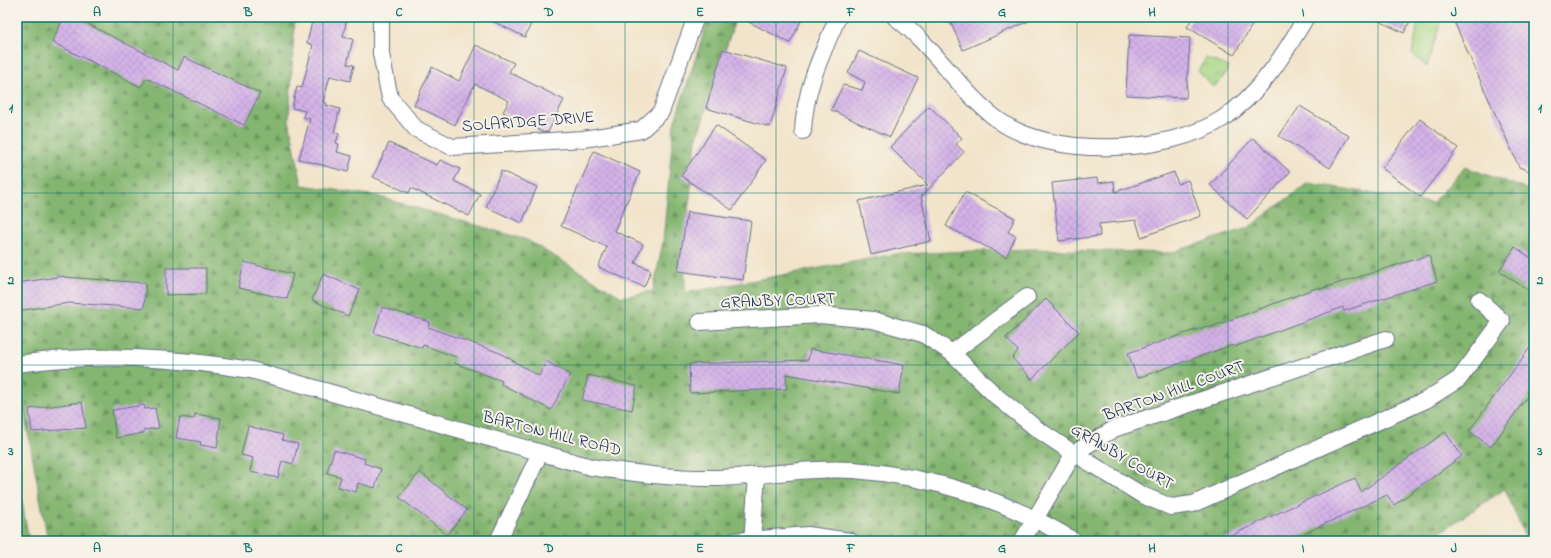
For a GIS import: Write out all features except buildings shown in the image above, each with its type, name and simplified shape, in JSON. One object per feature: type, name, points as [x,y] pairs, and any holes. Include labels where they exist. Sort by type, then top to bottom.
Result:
[{"type":"street","name":"SOLARIDGE DRIVE","points":[[381,17],[380,54],[390,98],[416,129],[452,147],[583,139],[641,130],[661,112],[696,17]]},
{"type":"street","points":[[803,131],[807,94],[814,72],[838,17]]},
{"type":"street","points":[[896,17],[926,44],[982,106],[1015,131],[1031,138],[1052,143],[1100,147],[1161,142],[1194,132],[1221,120],[1246,100],[1266,78],[1306,17]]},
{"type":"street","points":[[952,354],[1027,298]]},
{"type":"street","name":"GRANBY COURT","points":[[700,322],[820,315],[873,320],[923,334],[952,354],[996,396],[1025,420],[1074,453],[1142,495],[1171,507],[1193,504],[1426,400],[1459,379],[1502,321],[1480,300]]},
{"type":"street","name":"BARTON HILL COURT","points":[[1022,541],[1074,453],[1114,429],[1386,338]]},
{"type":"street","name":"BARTON HILL ROAD","points":[[17,364],[92,356],[144,357],[208,363],[251,370],[591,467],[645,475],[706,478],[811,470],[853,470],[890,474],[934,483],[983,498],[1034,520],[1074,541]]},
{"type":"street","points":[[498,541],[540,453]]},
{"type":"street","points":[[752,540],[757,475]]},
{"type":"street","points":[[736,541],[808,535],[850,541]]},
{"type":"green space","points":[[17,17],[295,17],[289,120],[302,185],[376,196],[527,240],[622,297],[653,291],[663,242],[674,124],[709,17],[736,17],[696,140],[684,251],[685,293],[896,254],[1030,249],[1170,253],[1248,228],[1308,183],[1432,203],[1465,167],[1534,192],[1534,541],[1527,541],[1505,489],[1427,541],[48,541],[19,383],[17,383]]},
{"type":"green space","points":[[1419,17],[1442,17],[1427,67],[1412,54]]},
{"type":"green space","points":[[1206,58],[1229,67],[1221,80],[1213,87],[1198,71]]},
{"type":"green space","points":[[17,474],[29,541],[17,541]]}]
